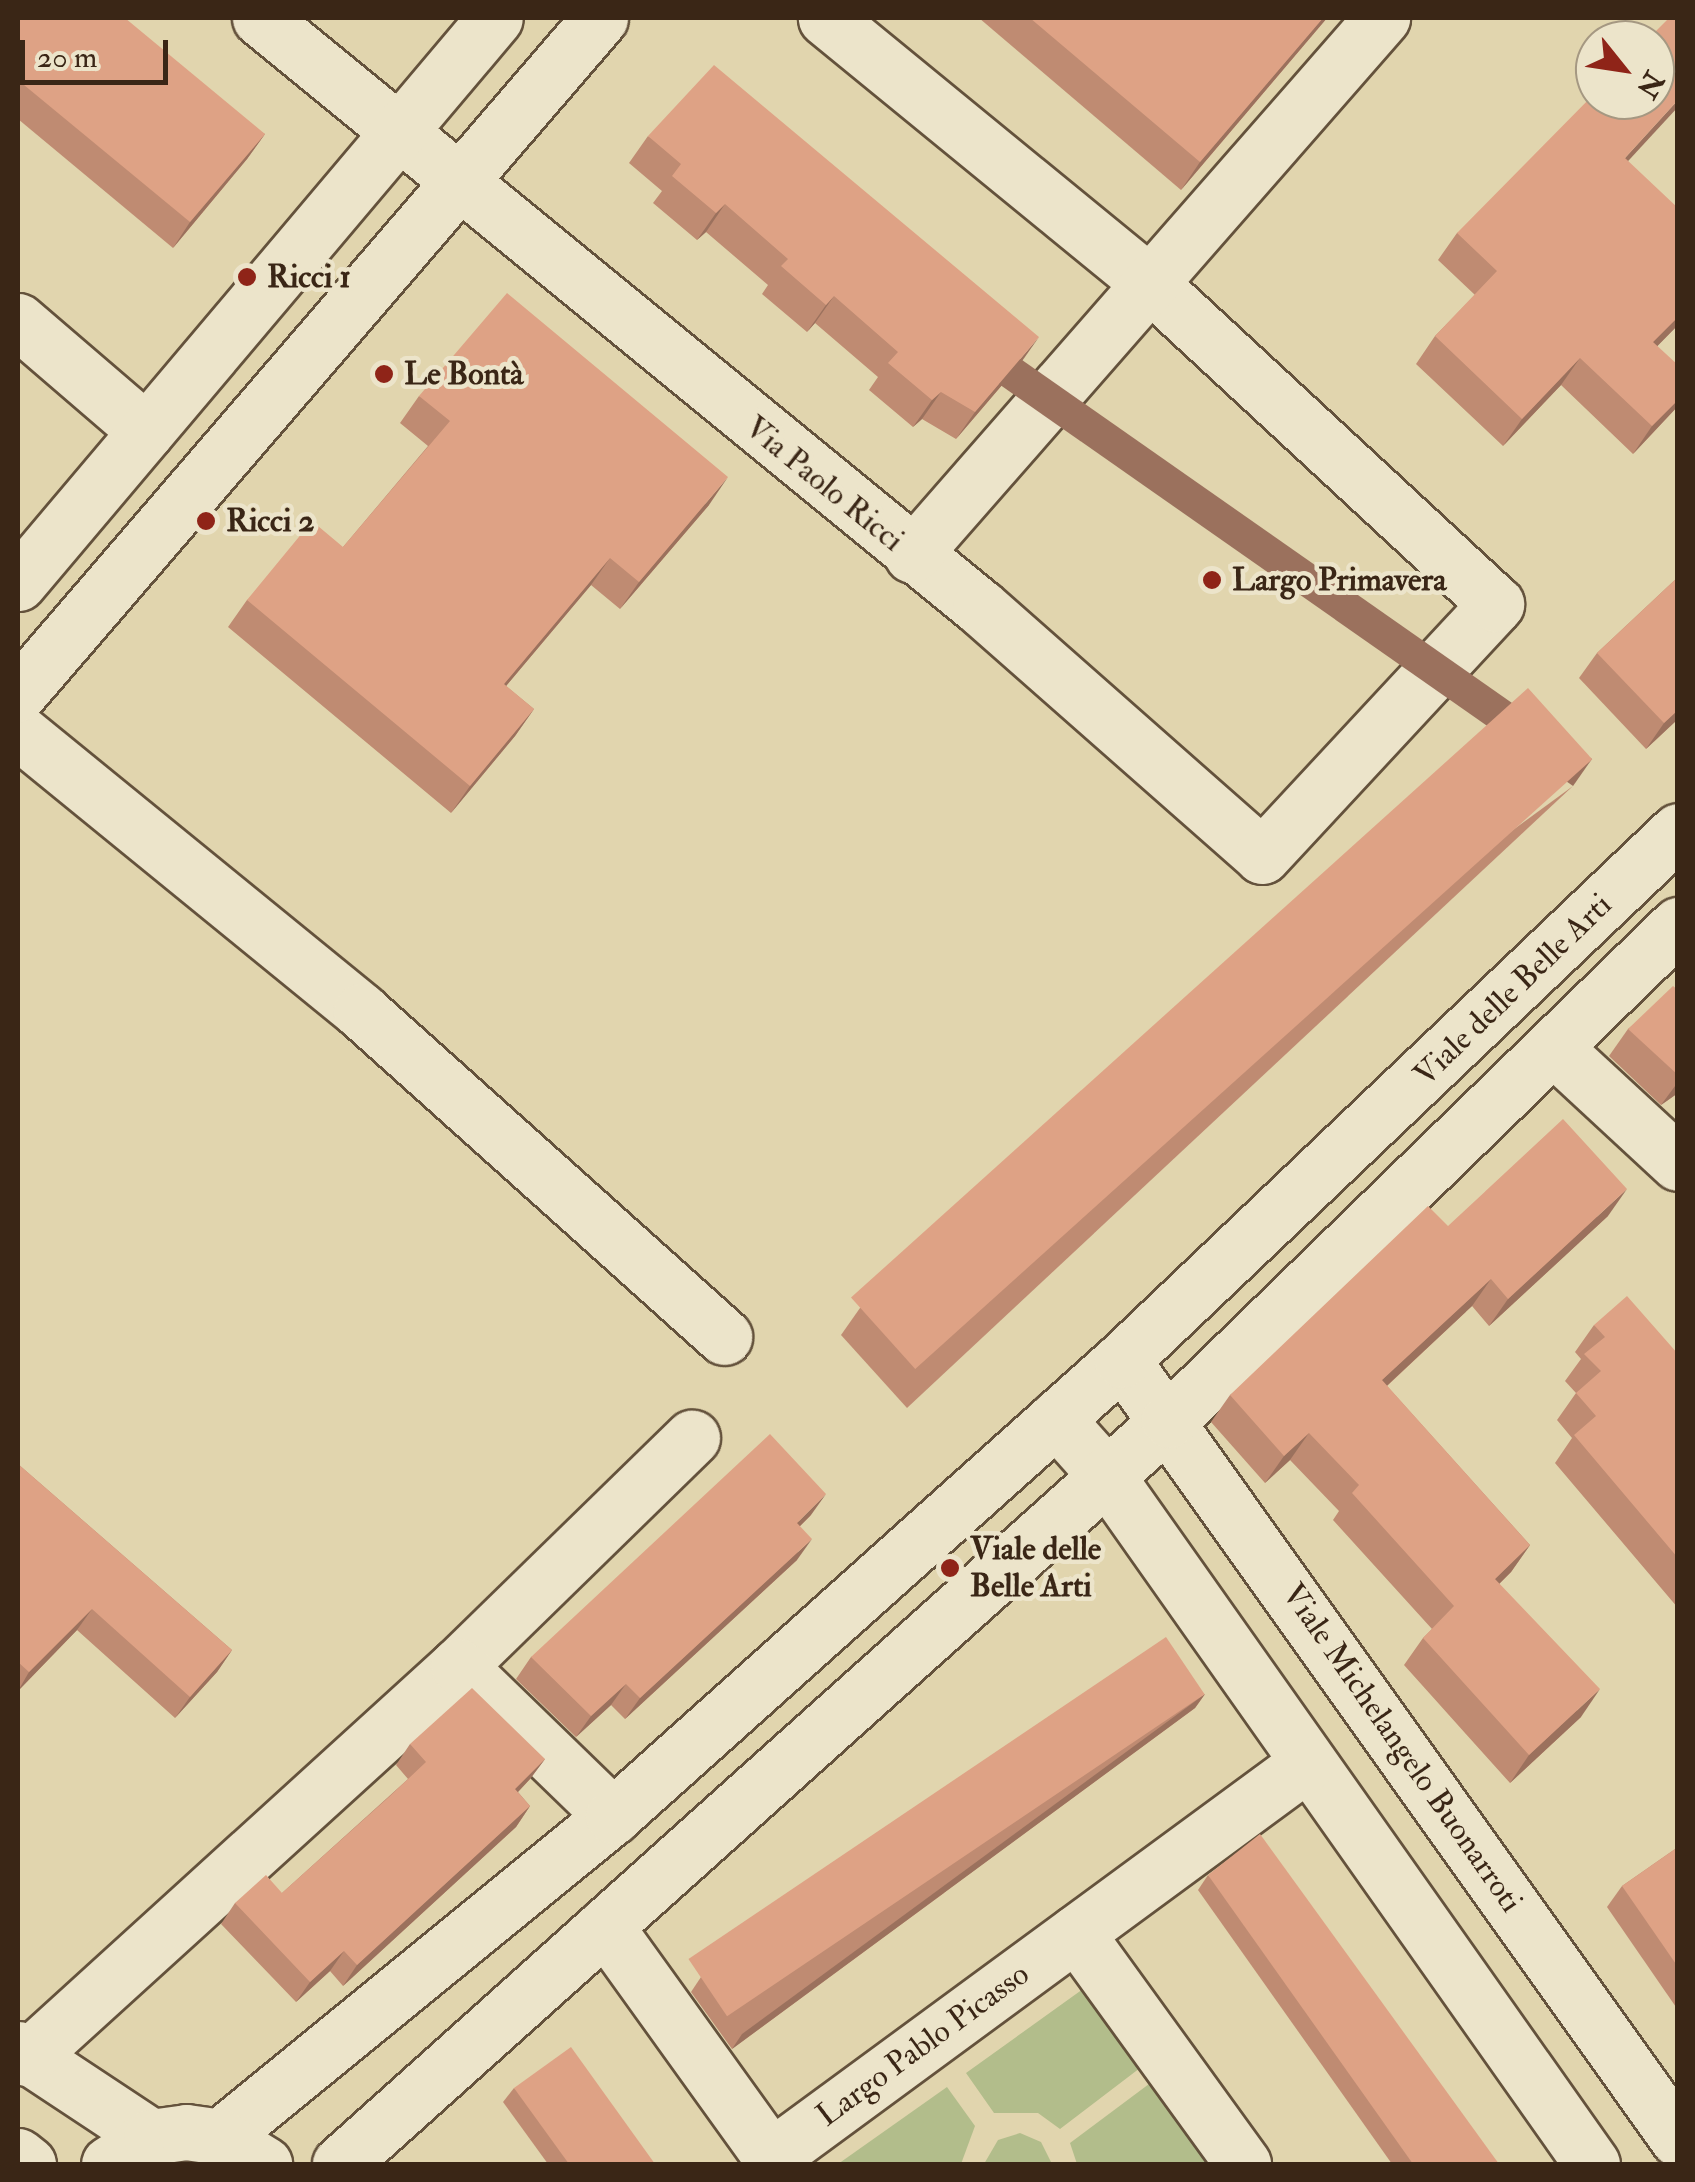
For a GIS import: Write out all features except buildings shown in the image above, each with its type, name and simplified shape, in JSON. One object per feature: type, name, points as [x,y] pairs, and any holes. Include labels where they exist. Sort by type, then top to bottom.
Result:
[{"type":"street","name":"Via Paolo Ricci","points":[[260,18],[395,135],[912,555],[1147,281],[1382,18]]},
{"type":"street","points":[[18,582],[495,18]]},
{"type":"street","points":[[18,694],[600,18]]},
{"type":"street","points":[[826,18],[1147,281],[1496,604],[1262,856],[912,555]]},
{"type":"street","points":[[18,321],[146,431]]},
{"type":"street","points":[[18,731],[361,1011],[724,1337]]},
{"type":"street","name":"Viale delle Belle Arti","points":[[242,2151],[1122,1360],[1678,831]]},
{"type":"street","name":"Viale delle Belle Arti","points":[[340,2164],[1169,1420],[1678,925]]},
{"type":"street","points":[[1554,1048],[1678,1163]]},
{"type":"street","name":"Viale Michelangelo Buonarroti","points":[[1122,1360],[1169,1420],[1678,2140]]},
{"type":"street","points":[[1056,1419],[1106,1475],[1306,1764],[1592,2164]]},
{"type":"street","points":[[242,2151],[130,2151],[22,2053],[458,1666],[692,1438]]},
{"type":"street","points":[[458,1666],[613,1816]]},
{"type":"street","name":"Largo Pablo Picasso","points":[[605,1926],[773,2161],[1306,1764]]},
{"type":"street","points":[[1076,1933],[1243,2164]]},
{"type":"street","points":[[18,2156],[28,2164]]},
{"type":"green space","points":[[1083,1989],[1140,2068],[1060,2129],[1038,2113],[994,2113],[966,2073]]},
{"type":"green space","points":[[1149,2084],[1206,2162],[1077,2164],[1070,2143]]},
{"type":"green space","points":[[947,2087],[975,2126],[961,2164],[838,2164]]},
{"type":"green space","points":[[1020,2133],[1041,2142],[1052,2164],[984,2164],[998,2140]]},
{"type":"place","name":"Ricci 1","points":[[247,277]]},
{"type":"place","name":"Le Bontà","points":[[384,374]]},
{"type":"place","name":"Ricci 2","points":[[206,521]]},
{"type":"place","name":"Largo Primavera","points":[[1212,580]]},
{"type":"place","name":"Viale delle Belle Arti","points":[[950,1568]]}]
